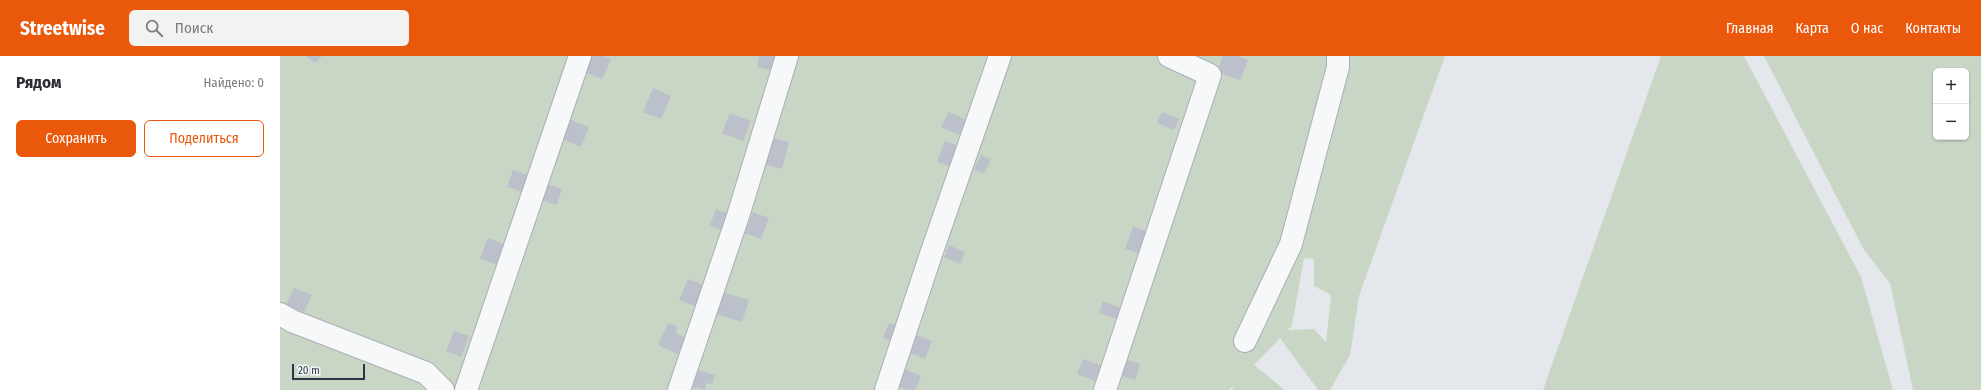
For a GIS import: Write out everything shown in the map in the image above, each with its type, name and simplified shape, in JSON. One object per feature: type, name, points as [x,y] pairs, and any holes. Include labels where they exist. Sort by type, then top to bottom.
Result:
[{"type":"lane","points":[[466,390],[580,56]]},
{"type":"lane","points":[[679,390],[738,216],[787,56]]},
{"type":"lane","points":[[886,390],[930,257],[1000,56]]},
{"type":"lane","points":[[1105,390],[1210,75],[1169,56]]},
{"type":"lane","points":[[1245,342],[1291,244],[1338,68],[1338,56]]},
{"type":"lane","points":[[280,314],[292,321],[426,374],[443,390]]},
{"type":"green space","points":[[280,56],[1445,56],[1359,296],[1350,355],[1330,390],[1318,390],[1280,338],[1254,365],[1285,390],[1232,390],[1234,385],[1229,390],[280,390]],"holes":[[[1304,258],[1314,259],[1314,286],[1331,295],[1326,342],[1314,329],[1288,330],[1292,325]]]},
{"type":"green space","points":[[1661,56],[1744,56],[1861,277],[1893,390],[1543,390]]},
{"type":"green space","points":[[1764,56],[1981,56],[1981,390],[1913,390],[1890,283],[1864,250]]},
{"type":"building","points":[[306,56],[322,56],[315,63]]},
{"type":"building","points":[[592,56],[604,56],[611,59],[602,79],[585,72]]},
{"type":"building","points":[[759,56],[778,56],[774,71],[757,67]]},
{"type":"building","points":[[1223,56],[1238,56],[1248,60],[1240,80],[1217,72]]},
{"type":"building","points":[[653,88],[671,96],[661,119],[643,112]]},
{"type":"building","points":[[949,112],[966,120],[959,135],[941,127]]},
{"type":"building","points":[[1162,112],[1179,119],[1174,130],[1157,123]]},
{"type":"building","points":[[730,113],[751,121],[743,141],[722,133]]},
{"type":"building","points":[[571,120],[589,127],[581,147],[563,139]]},
{"type":"building","points":[[770,137],[789,142],[782,169],[763,164]]},
{"type":"building","points":[[945,141],[959,146],[952,167],[937,162]]},
{"type":"building","points":[[981,155],[991,159],[984,174],[974,170]]},
{"type":"building","points":[[513,170],[528,175],[522,192],[507,187]]},
{"type":"building","points":[[547,184],[562,189],[557,205],[541,200]]},
{"type":"building","points":[[716,209],[728,214],[721,230],[710,225]]},
{"type":"building","points":[[753,212],[769,218],[761,239],[745,233]]},
{"type":"building","points":[[1133,226],[1146,231],[1138,253],[1125,249]]},
{"type":"building","points":[[488,238],[506,245],[497,265],[480,258]]},
{"type":"building","points":[[949,245],[965,252],[960,264],[944,257]]},
{"type":"building","points":[[688,279],[706,286],[697,307],[679,300]]},
{"type":"building","points":[[294,288],[312,295],[304,312],[286,305]]},
{"type":"building","points":[[722,292],[749,300],[742,322],[716,314]]},
{"type":"building","points":[[1103,301],[1121,308],[1117,319],[1099,313]]},
{"type":"building","points":[[668,323],[678,327],[675,333],[686,337],[678,354],[658,345]]},
{"type":"building","points":[[889,323],[901,328],[896,343],[883,338]]},
{"type":"building","points":[[454,331],[469,336],[461,357],[446,351]]},
{"type":"building","points":[[916,335],[932,341],[925,359],[910,353]]},
{"type":"building","points":[[1083,359],[1101,366],[1095,381],[1077,374]]},
{"type":"building","points":[[1124,359],[1140,364],[1135,380],[1119,375]]},
{"type":"building","points":[[905,369],[921,376],[915,390],[907,390],[898,386]]},
{"type":"building","points":[[698,370],[715,375],[712,384],[707,383],[705,390],[693,387]]}]
